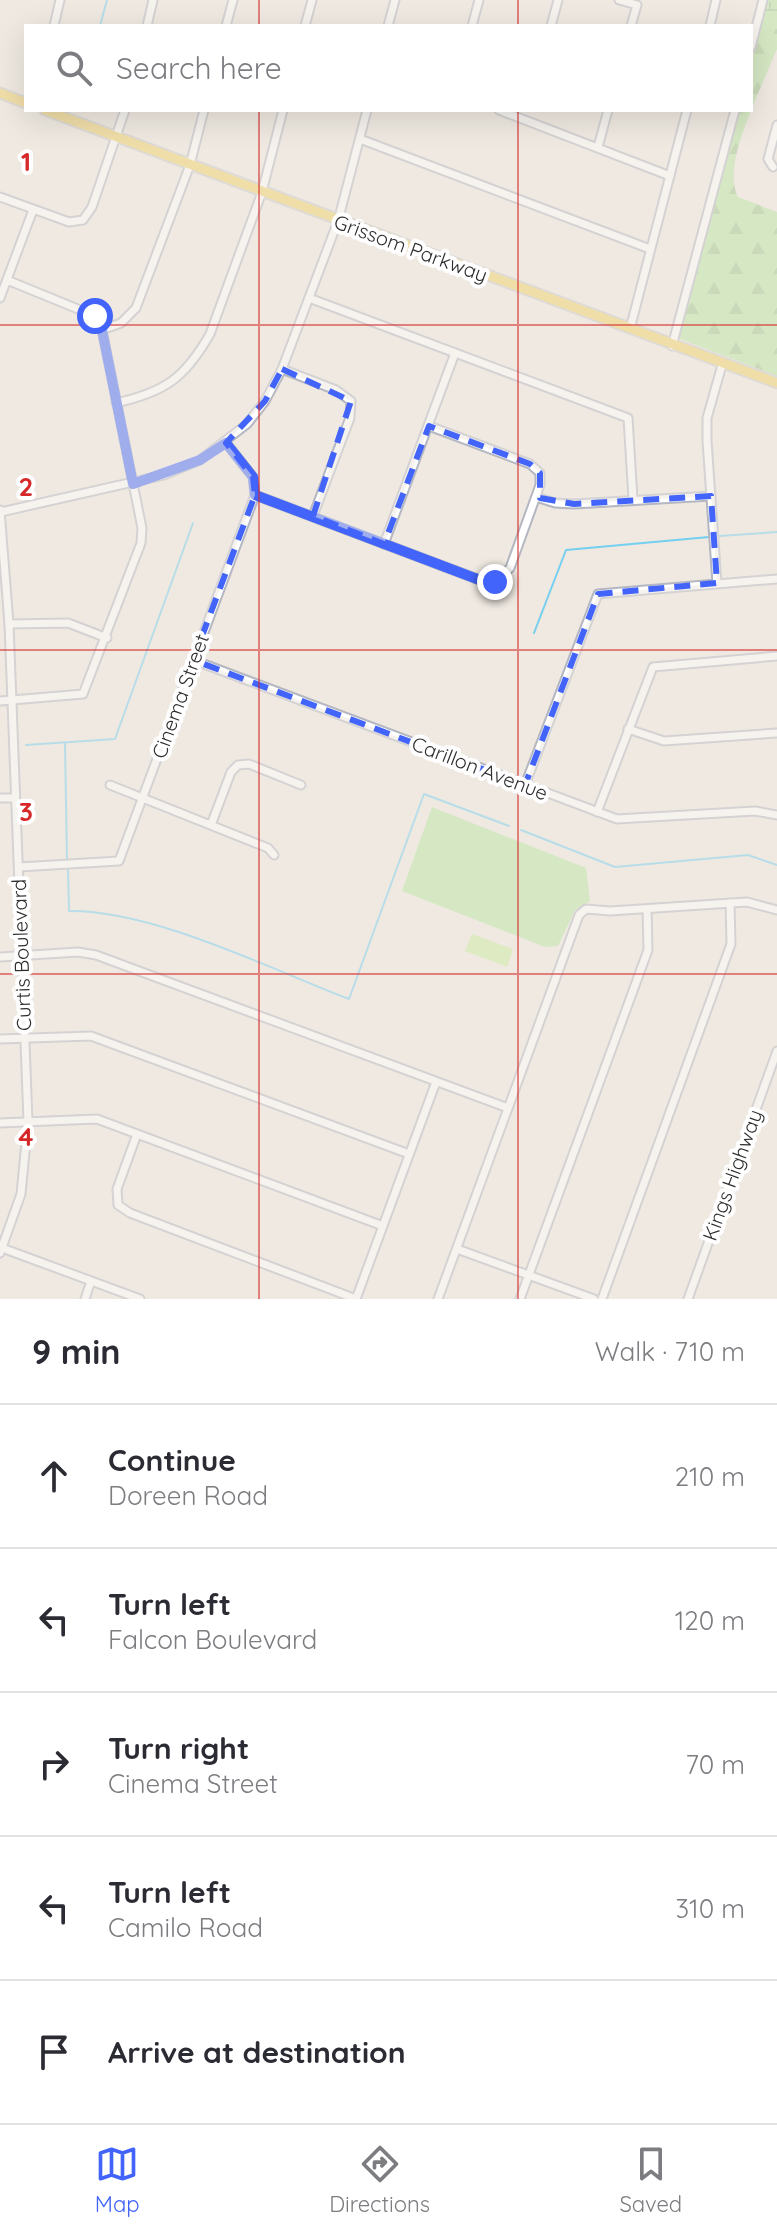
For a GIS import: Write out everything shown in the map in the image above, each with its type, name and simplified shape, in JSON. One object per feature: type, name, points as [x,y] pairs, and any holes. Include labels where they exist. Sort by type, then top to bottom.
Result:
[{"type":"main road","points":[[0,93],[24,102]]},
{"type":"main road","name":"Grissom Parkway","points":[[50,112],[777,383]]},
{"type":"street","points":[[54,24],[60,0]]},
{"type":"street","points":[[147,24],[153,0]]},
{"type":"street","points":[[227,24],[233,0]]},
{"type":"street","points":[[306,24],[312,0]]},
{"type":"street","points":[[389,24],[395,0]]},
{"type":"street","points":[[473,24],[479,0]]},
{"type":"street","points":[[552,24],[558,0]]},
{"type":"street","points":[[619,0],[637,5],[632,24]]},
{"type":"street","points":[[710,24],[716,0]]},
{"type":"street","points":[[753,39],[763,0]]},
{"type":"street","points":[[0,197],[69,222],[83,220],[92,207],[124,112]]},
{"type":"street","points":[[102,330],[121,323],[136,308],[190,165],[203,112]]},
{"type":"street","points":[[116,403],[149,396],[171,384],[199,353],[210,334],[262,192],[282,112]]},
{"type":"street","points":[[0,511],[133,484],[200,460],[226,443],[265,401],[282,369],[338,221],[367,112]]},
{"type":"street","points":[[504,112],[670,176]]},
{"type":"street","points":[[527,121],[529,112]]},
{"type":"street","points":[[598,147],[607,112]]},
{"type":"street","points":[[630,329],[686,112]]},
{"type":"street","points":[[672,346],[734,112]]},
{"type":"street","points":[[773,167],[768,159],[777,128]]},
{"type":"street","points":[[360,139],[650,249]]},
{"type":"street","points":[[0,298],[33,210]]},
{"type":"street","points":[[0,701],[83,694],[141,543],[142,528],[102,330],[95,316],[7,280]]},
{"type":"street","points":[[309,298],[628,418],[633,499]]},
{"type":"street","points":[[384,544],[455,353]]},
{"type":"street","points":[[717,583],[707,418],[722,365]]},
{"type":"street","points":[[282,369],[336,390],[351,401],[350,418],[313,516]]},
{"type":"street","points":[[226,443],[253,477],[255,495],[485,582],[495,582],[510,568],[536,497],[540,473],[530,464],[429,426]]},
{"type":"street","name":"Cinema Street","points":[[19,867],[119,861],[255,495]]},
{"type":"street","points":[[536,497],[555,503],[574,504],[711,496]]},
{"type":"street","name":"Curtis Boulevard","points":[[0,511],[9,624],[28,1121],[24,1179],[1,1250]]},
{"type":"street","points":[[525,785],[598,594],[777,579]]},
{"type":"street","points":[[9,624],[68,623],[107,638]]},
{"type":"street","points":[[597,812],[653,667],[777,656]]},
{"type":"street","name":"Carillon Avenue","points":[[193,660],[597,812],[629,821],[755,811],[777,815]]},
{"type":"street","points":[[628,729],[664,741],[777,733]]},
{"type":"street","points":[[211,825],[231,772],[238,765],[249,764],[301,785]]},
{"type":"street","points":[[110,785],[268,848],[274,855]]},
{"type":"street","points":[[0,798],[14,798]]},
{"type":"street","points":[[602,1299],[731,944],[730,903]]},
{"type":"street","points":[[438,1299],[579,915],[586,909],[647,909],[730,903],[755,903],[777,910]]},
{"type":"street","points":[[520,1299],[648,950],[647,909]]},
{"type":"street","points":[[0,957],[96,955],[508,1108]]},
{"type":"street","points":[[0,1039],[91,1036],[409,1154]]},
{"type":"street","name":"Kings Highway","points":[[688,1299],[777,1051]]},
{"type":"street","points":[[137,1134],[117,1189],[118,1205],[130,1213],[356,1299],[436,1082]]},
{"type":"street","points":[[0,1123],[97,1119],[383,1226]]},
{"type":"street","points":[[0,1222],[10,1226]]},
{"type":"street","points":[[457,1249],[594,1299]]},
{"type":"street","points":[[1,1250],[140,1299]]},
{"type":"street","points":[[85,1299],[91,1281]]},
{"type":"highlighted area","points":[[282,369],[351,401],[313,516],[384,544],[429,426],[530,464],[540,473],[540,498],[574,504],[711,496],[717,583],[598,594],[525,785],[193,660],[255,495],[253,477],[226,443],[265,401]]},
{"type":"green space","points":[[766,0],[777,0],[777,29],[758,34]]},
{"type":"green space","points":[[771,28],[777,29],[777,49],[753,105],[753,56],[758,34]]},
{"type":"green space","points":[[738,112],[750,112],[734,165],[735,187],[738,197],[777,212],[777,376],[675,337]]},
{"type":"green space","points":[[432,807],[586,868],[590,901],[575,910],[558,946],[545,947],[402,891]]},
{"type":"green space","points":[[472,934],[513,949],[507,967],[465,951]]},
{"type":"waterway","points":[[101,24],[107,0]]},
{"type":"waterway","points":[[26,745],[115,739],[193,523]]},
{"type":"waterway","points":[[719,536],[777,532]]},
{"type":"waterway","points":[[534,633],[566,550],[709,537]]},
{"type":"waterway","points":[[65,744],[67,859]]},
{"type":"waterway","points":[[68,869],[69,911],[102,913],[173,930],[349,999],[424,794],[509,826]]},
{"type":"waterway","points":[[521,830],[615,867],[748,855],[777,865]]},
{"type":"route","points":[[95,316],[102,330],[133,484],[200,460],[226,443],[253,477],[255,495],[485,582],[495,582]]}]
